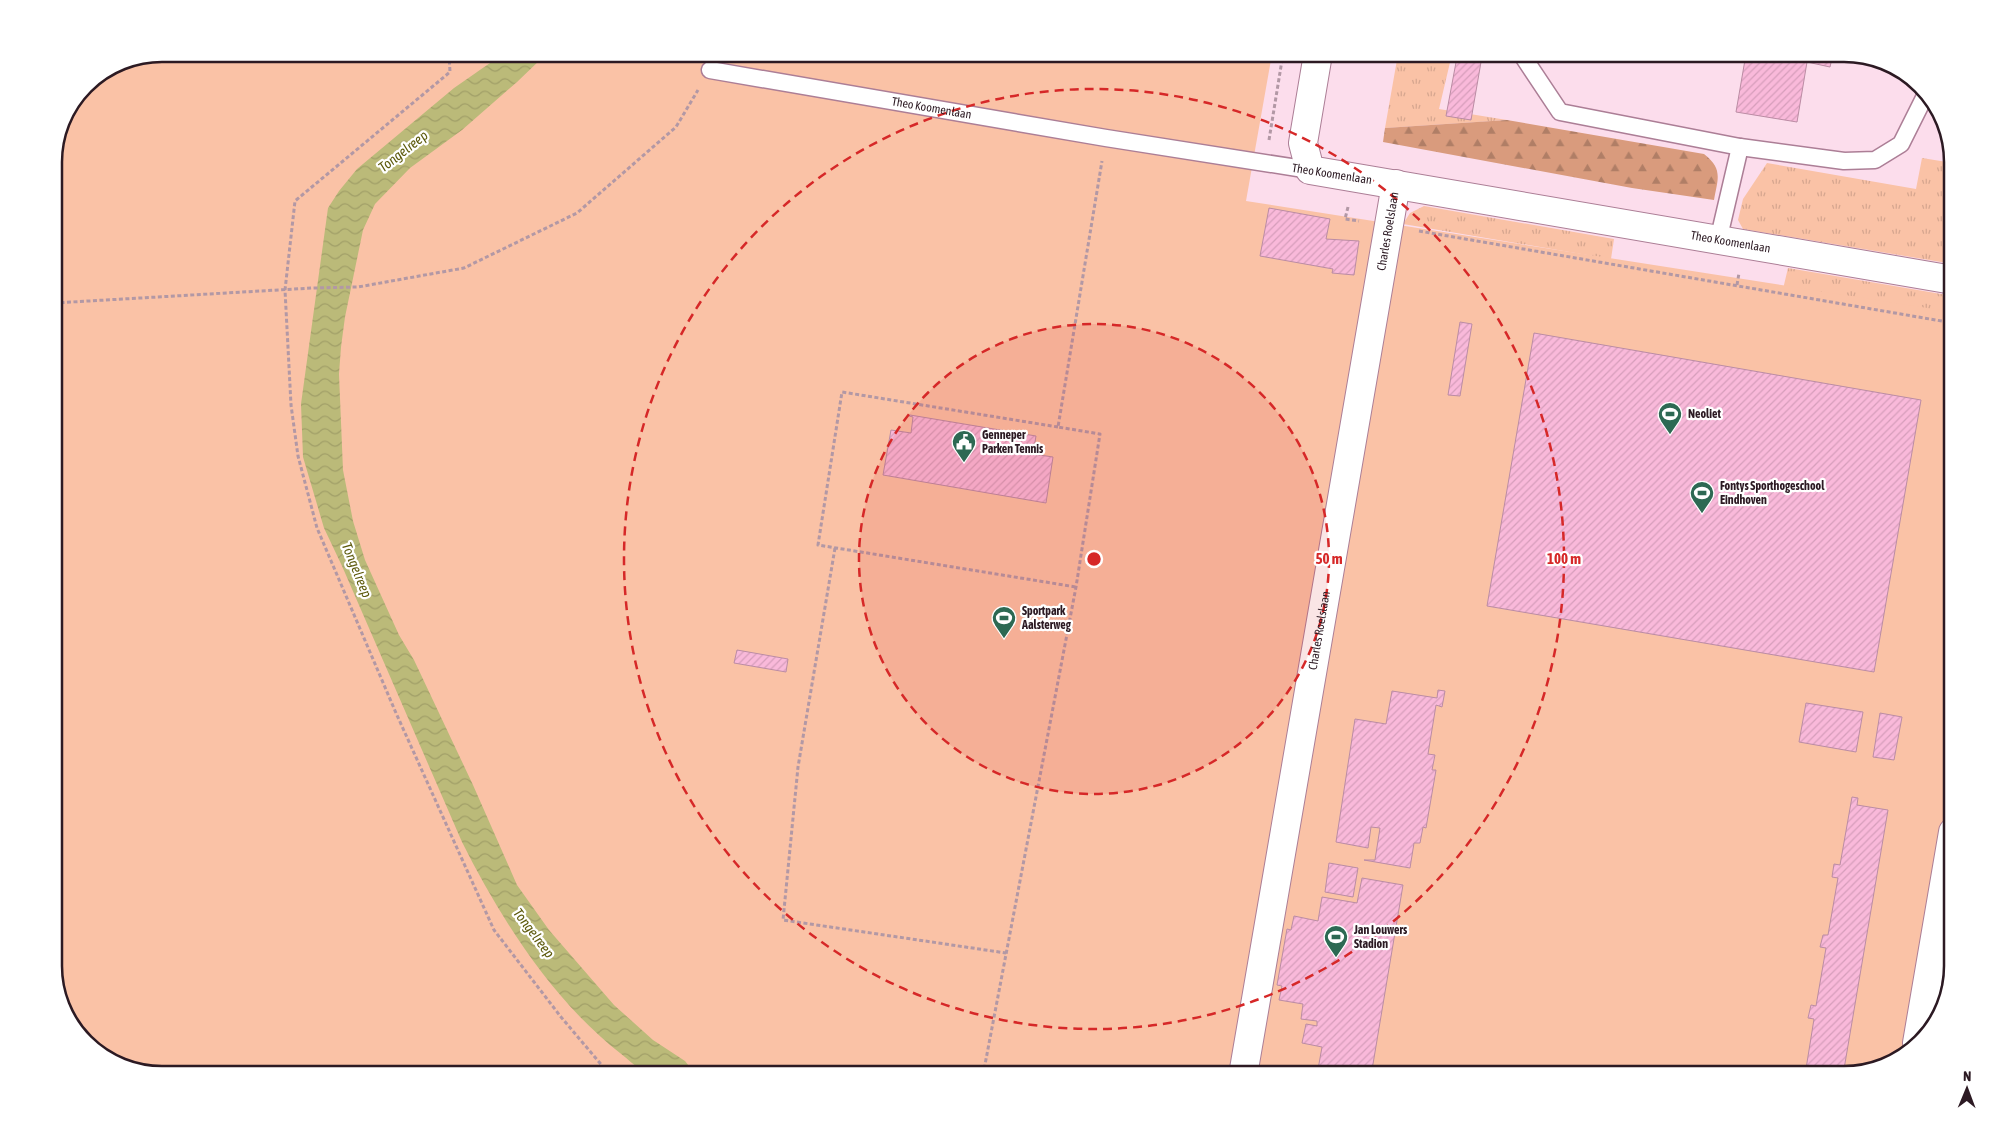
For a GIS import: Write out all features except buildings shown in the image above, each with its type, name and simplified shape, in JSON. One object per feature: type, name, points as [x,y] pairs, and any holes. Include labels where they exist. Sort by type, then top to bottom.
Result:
[{"type":"street","points":[[1310,170],[1303,143],[1317,62]]},
{"type":"street","name":"Theo Koomenlaan","points":[[1310,170],[1944,279]]},
{"type":"street","name":"Charles Roelslaan","points":[[1244,1066],[1396,184]]},
{"type":"street","points":[[1919,1033],[1944,885]]},
{"type":"lane","points":[[1527,62],[1560,112],[1740,147],[1844,161],[1875,160],[1901,144],[1923,101]]},
{"type":"lane","name":"Theo Koomenlaan","points":[[710,70],[1106,138],[1310,170]]},
{"type":"lane","points":[[1718,241],[1740,147]]},
{"type":"path","points":[[1265,163],[1282,62]]},
{"type":"path","points":[[449,63],[450,72],[295,201],[285,290],[291,405],[298,456],[317,528],[396,712],[494,930],[561,1017],[602,1066]]},
{"type":"path","points":[[63,302],[358,287],[464,268],[577,213],[676,127],[710,70]]},
{"type":"path","points":[[1058,427],[1106,138]]},
{"type":"path","points":[[1348,205],[1345,219],[1944,321]]},
{"type":"path","points":[[985,1066],[1076,587],[1100,434],[842,392],[818,545],[1076,587]]},
{"type":"path","points":[[835,548],[798,767],[783,920],[1006,953]]},
{"type":"green space","name":"Sportpark Aalsterweg","points":[[1271,62],[1246,201],[1944,311],[1944,979],[1937,1005],[1931,1016],[1924,1027],[1905,1046],[1883,1059],[1857,1066],[150,1066],[124,1059],[113,1053],[97,1042],[79,1022],[64,986],[63,973],[63,156],[64,143],[70,124],[79,107],[107,79],[124,70],[143,64],[156,63]]},
{"type":"green space","points":[[1397,62],[1450,62],[1439,109],[1507,120],[1385,128]]},
{"type":"green space","points":[[1507,120],[1704,154],[1717,169],[1718,180],[1714,200],[1632,188],[1383,142],[1385,128]]},
{"type":"green space","points":[[1922,158],[1944,162],[1944,262],[1743,229],[1738,220],[1743,199],[1767,163],[1916,189]]},
{"type":"green space","points":[[1424,206],[1614,239],[1611,259],[1403,224],[1410,213]]},
{"type":"green space","points":[[1788,268],[1944,294],[1944,316],[1783,289]]},
{"type":"water","name":"Tongelreep","points":[[490,63],[537,63],[462,130],[410,168],[375,204],[363,230],[345,317],[339,374],[343,470],[353,521],[365,560],[399,635],[414,660],[473,785],[517,885],[549,930],[614,1005],[653,1040],[685,1061],[689,1066],[636,1066],[595,1032],[550,983],[493,900],[462,842],[324,528],[303,457],[301,404],[328,208],[357,169],[454,88]]},
{"type":"place","name":"Neoliet","points":[[1670,435]]},
{"type":"place","name":"Genneper Parken Tennis","points":[[964,463]]},
{"type":"place","name":"Fontys Sporthogeschool Eindhoven","points":[[1702,514]]},
{"type":"place","name":"Sportpark Aalsterweg","points":[[1004,639]]},
{"type":"place","name":"Jan Louwers Stadion","points":[[1336,958]]}]
